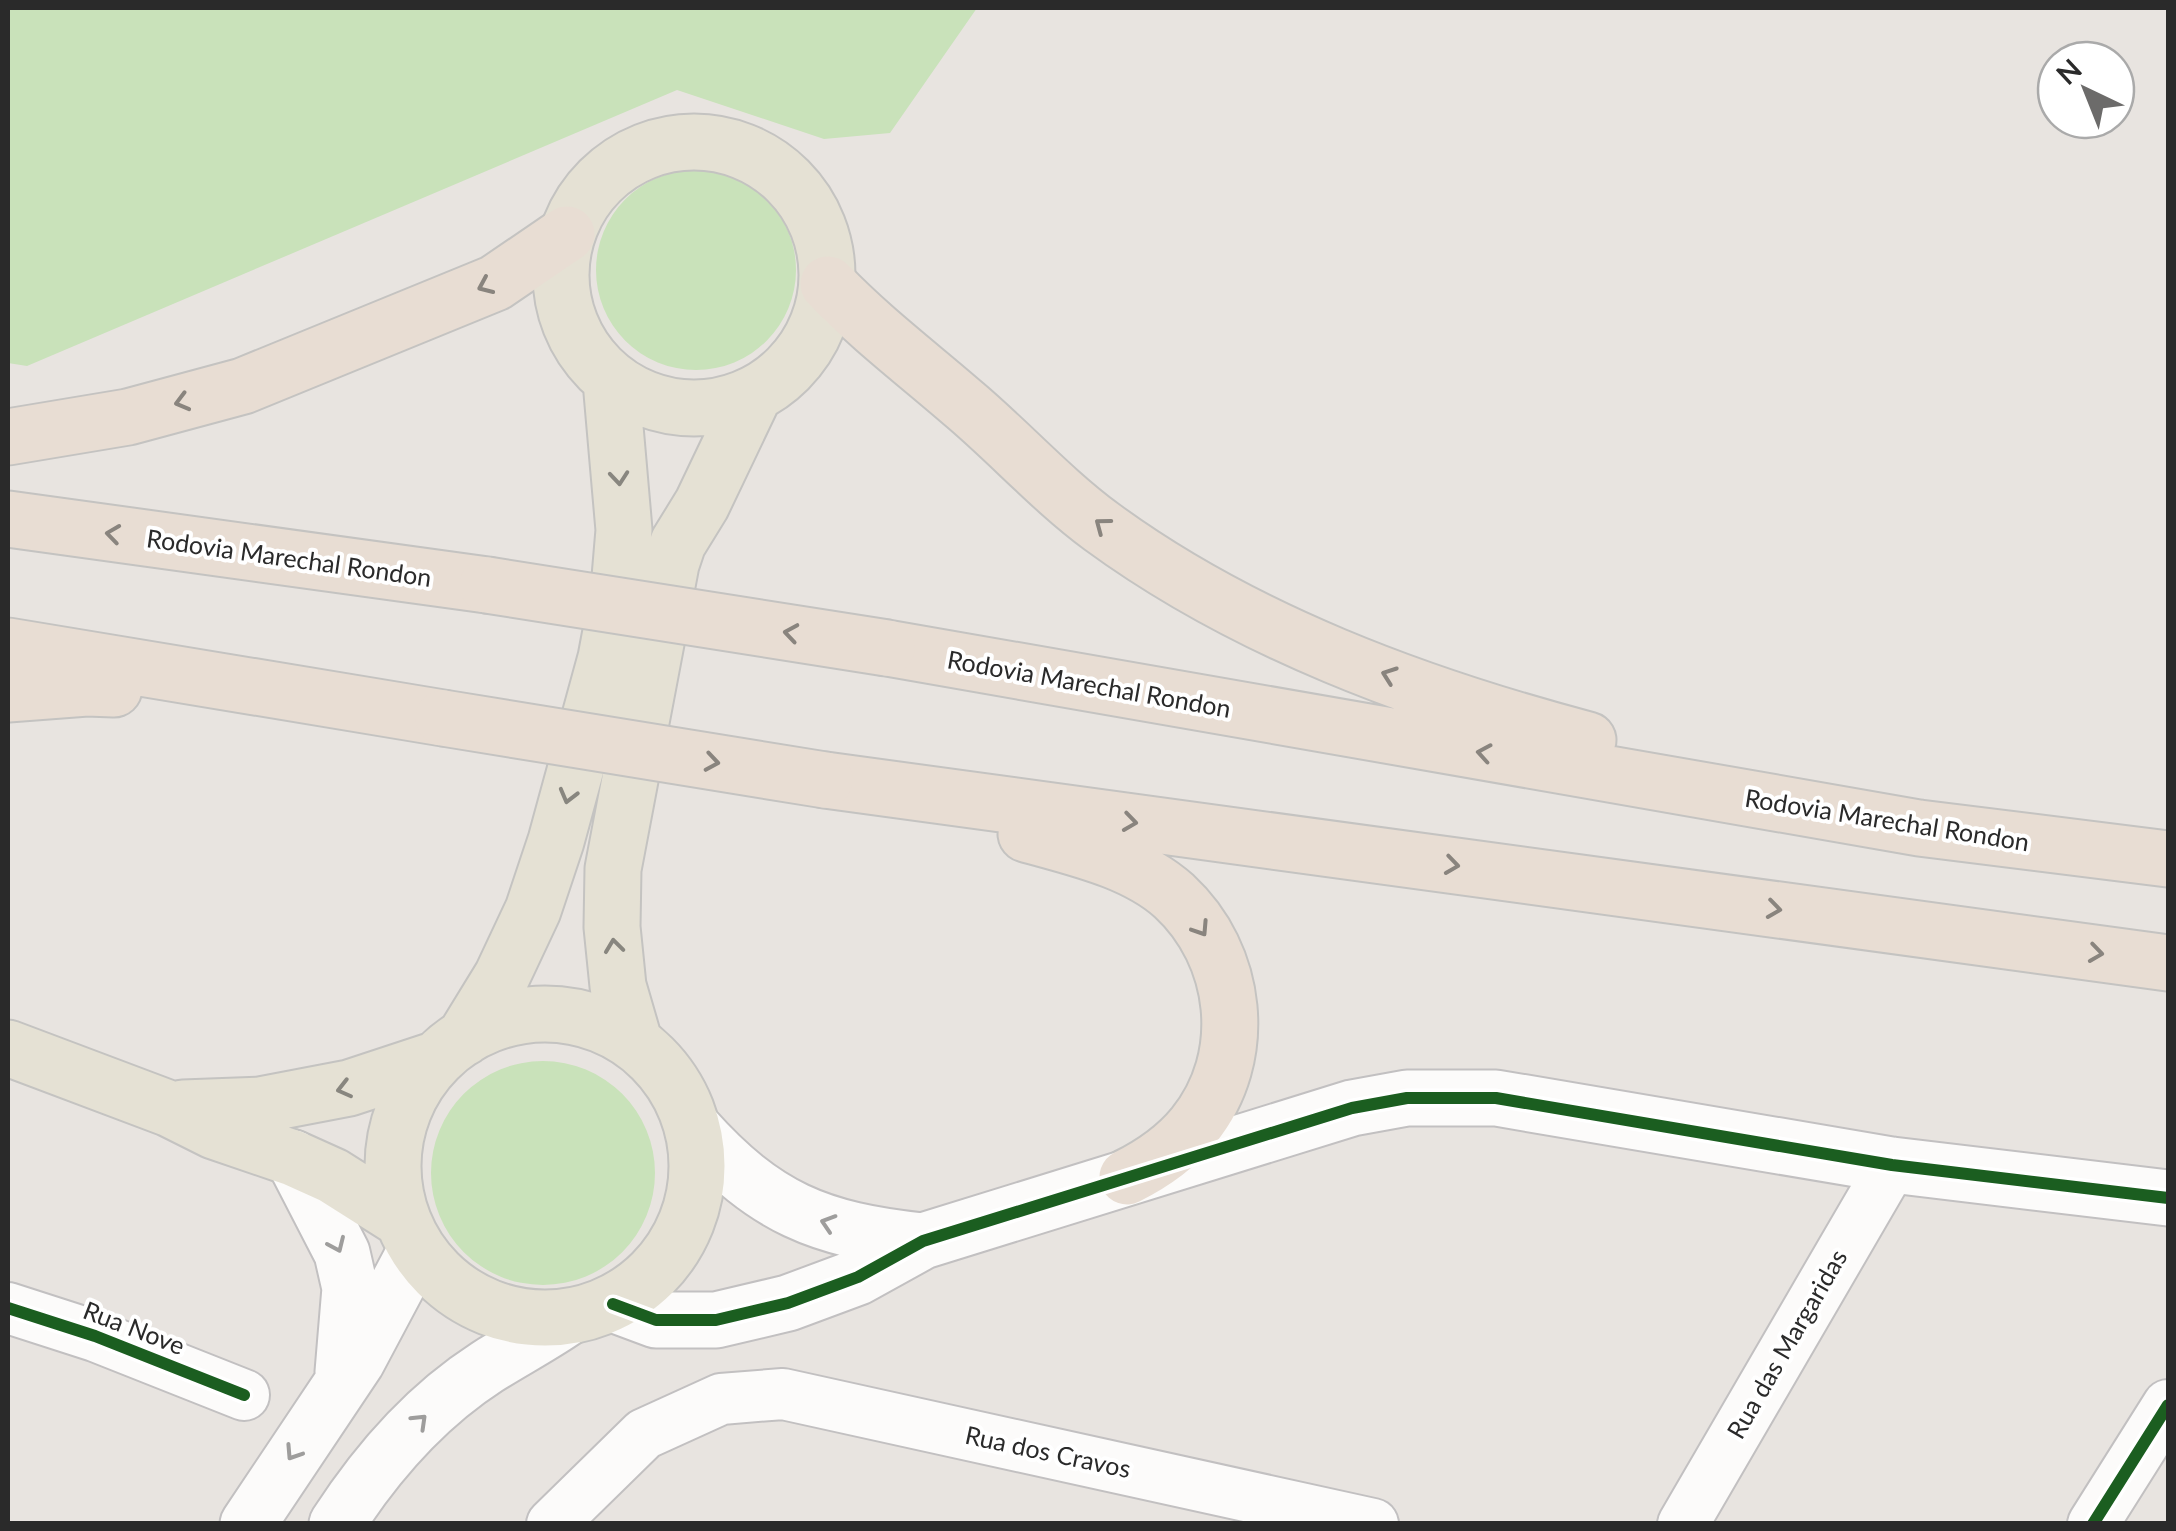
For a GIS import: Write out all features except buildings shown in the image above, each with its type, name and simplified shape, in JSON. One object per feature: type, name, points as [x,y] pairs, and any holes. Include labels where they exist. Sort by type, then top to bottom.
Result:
[{"type":"highway","points":[[8,436],[128,417],[243,386],[495,282],[567,234]]},
{"type":"highway","points":[[828,284],[852,310],[1100,526],[1224,604],[1286,636],[1535,726],[1919,828]]},
{"type":"highway","name":"Rodovia Marechal Rondon","points":[[8,519],[486,585],[888,648],[1919,828],[2168,859]]},
{"type":"highway","points":[[8,646],[825,780],[2168,963]]},
{"type":"highway","points":[[8,694],[87,688],[354,702]]},
{"type":"highway","points":[[825,780],[1086,850],[1149,878],[1192,914],[1220,963],[1228,991],[1230,1019],[1225,1062],[1210,1101],[1195,1125],[1153,1164],[1128,1176]]},
{"type":"main road","points":[[693,142],[736,148],[774,167],[803,197],[823,238],[828,284],[817,329],[791,368],[754,395],[706,409],[656,404],[611,381],[583,351],[566,314],[560,274],[567,234],[586,198],[614,169],[651,149],[693,142]]},
{"type":"main road","points":[[408,1235],[392,1163],[404,1107],[502,976],[533,910],[556,842],[606,658],[620,589],[624,530],[611,381]]},
{"type":"main road","points":[[634,1041],[618,986],[612,927],[613,869],[620,831],[674,554],[754,395]]},
{"type":"main road","points":[[8,1048],[332,1176],[408,1235],[456,1292],[509,1316],[590,1311],[666,1260],[695,1198],[694,1130],[672,1080],[634,1041],[594,1021],[549,1014],[505,1019],[450,1048],[349,1088],[260,1106],[170,1109]]},
{"type":"street","points":[[337,1524],[394,1447],[436,1405],[488,1367],[590,1311],[656,1320],[716,1320],[788,1303],[858,1277],[924,1242],[1352,1108],[1406,1098],[1496,1098],[1892,1165],[2168,1198]]},
{"type":"street","points":[[694,1130],[729,1168],[772,1198],[820,1222],[870,1236],[924,1242]]},
{"type":"street","points":[[293,1158],[342,1253],[350,1288],[342,1382]]},
{"type":"street","name":"Rua das Margaridas","points":[[1683,1524],[1892,1165]]},
{"type":"street","points":[[248,1524],[390,1304],[408,1235]]},
{"type":"street","name":"Rua Nove","points":[[8,1308],[96,1336],[244,1395]]},
{"type":"street","name":"Rua dos Cravos","points":[[552,1524],[644,1434],[721,1400],[783,1394],[1373,1524]]},
{"type":"street","points":[[2093,1524],[2168,1405]]},
{"type":"green space","points":[[8,8],[977,8],[890,133],[824,139],[677,90],[27,366],[8,363]]},
{"type":"green space","points":[[696,170],[734,178],[767,199],[788,232],[796,270],[788,308],[767,341],[734,362],[696,370],[658,362],[625,341],[604,308],[596,270],[604,232],[625,199],[658,178]]},
{"type":"green space","points":[[543,1061],[586,1070],[622,1094],[646,1130],[655,1173],[646,1216],[622,1252],[586,1276],[543,1285],[500,1276],[464,1252],[440,1216],[431,1173],[440,1130],[464,1094],[500,1070]]},
{"type":"cycle path","points":[[613,1304],[656,1320],[716,1320],[788,1303],[858,1277],[923,1241],[1352,1108],[1407,1098],[1496,1098],[1892,1165],[2168,1198]]},
{"type":"cycle path","points":[[8,1308],[95,1336],[244,1395]]},
{"type":"cycle path","points":[[2093,1524],[2168,1405]]}]
